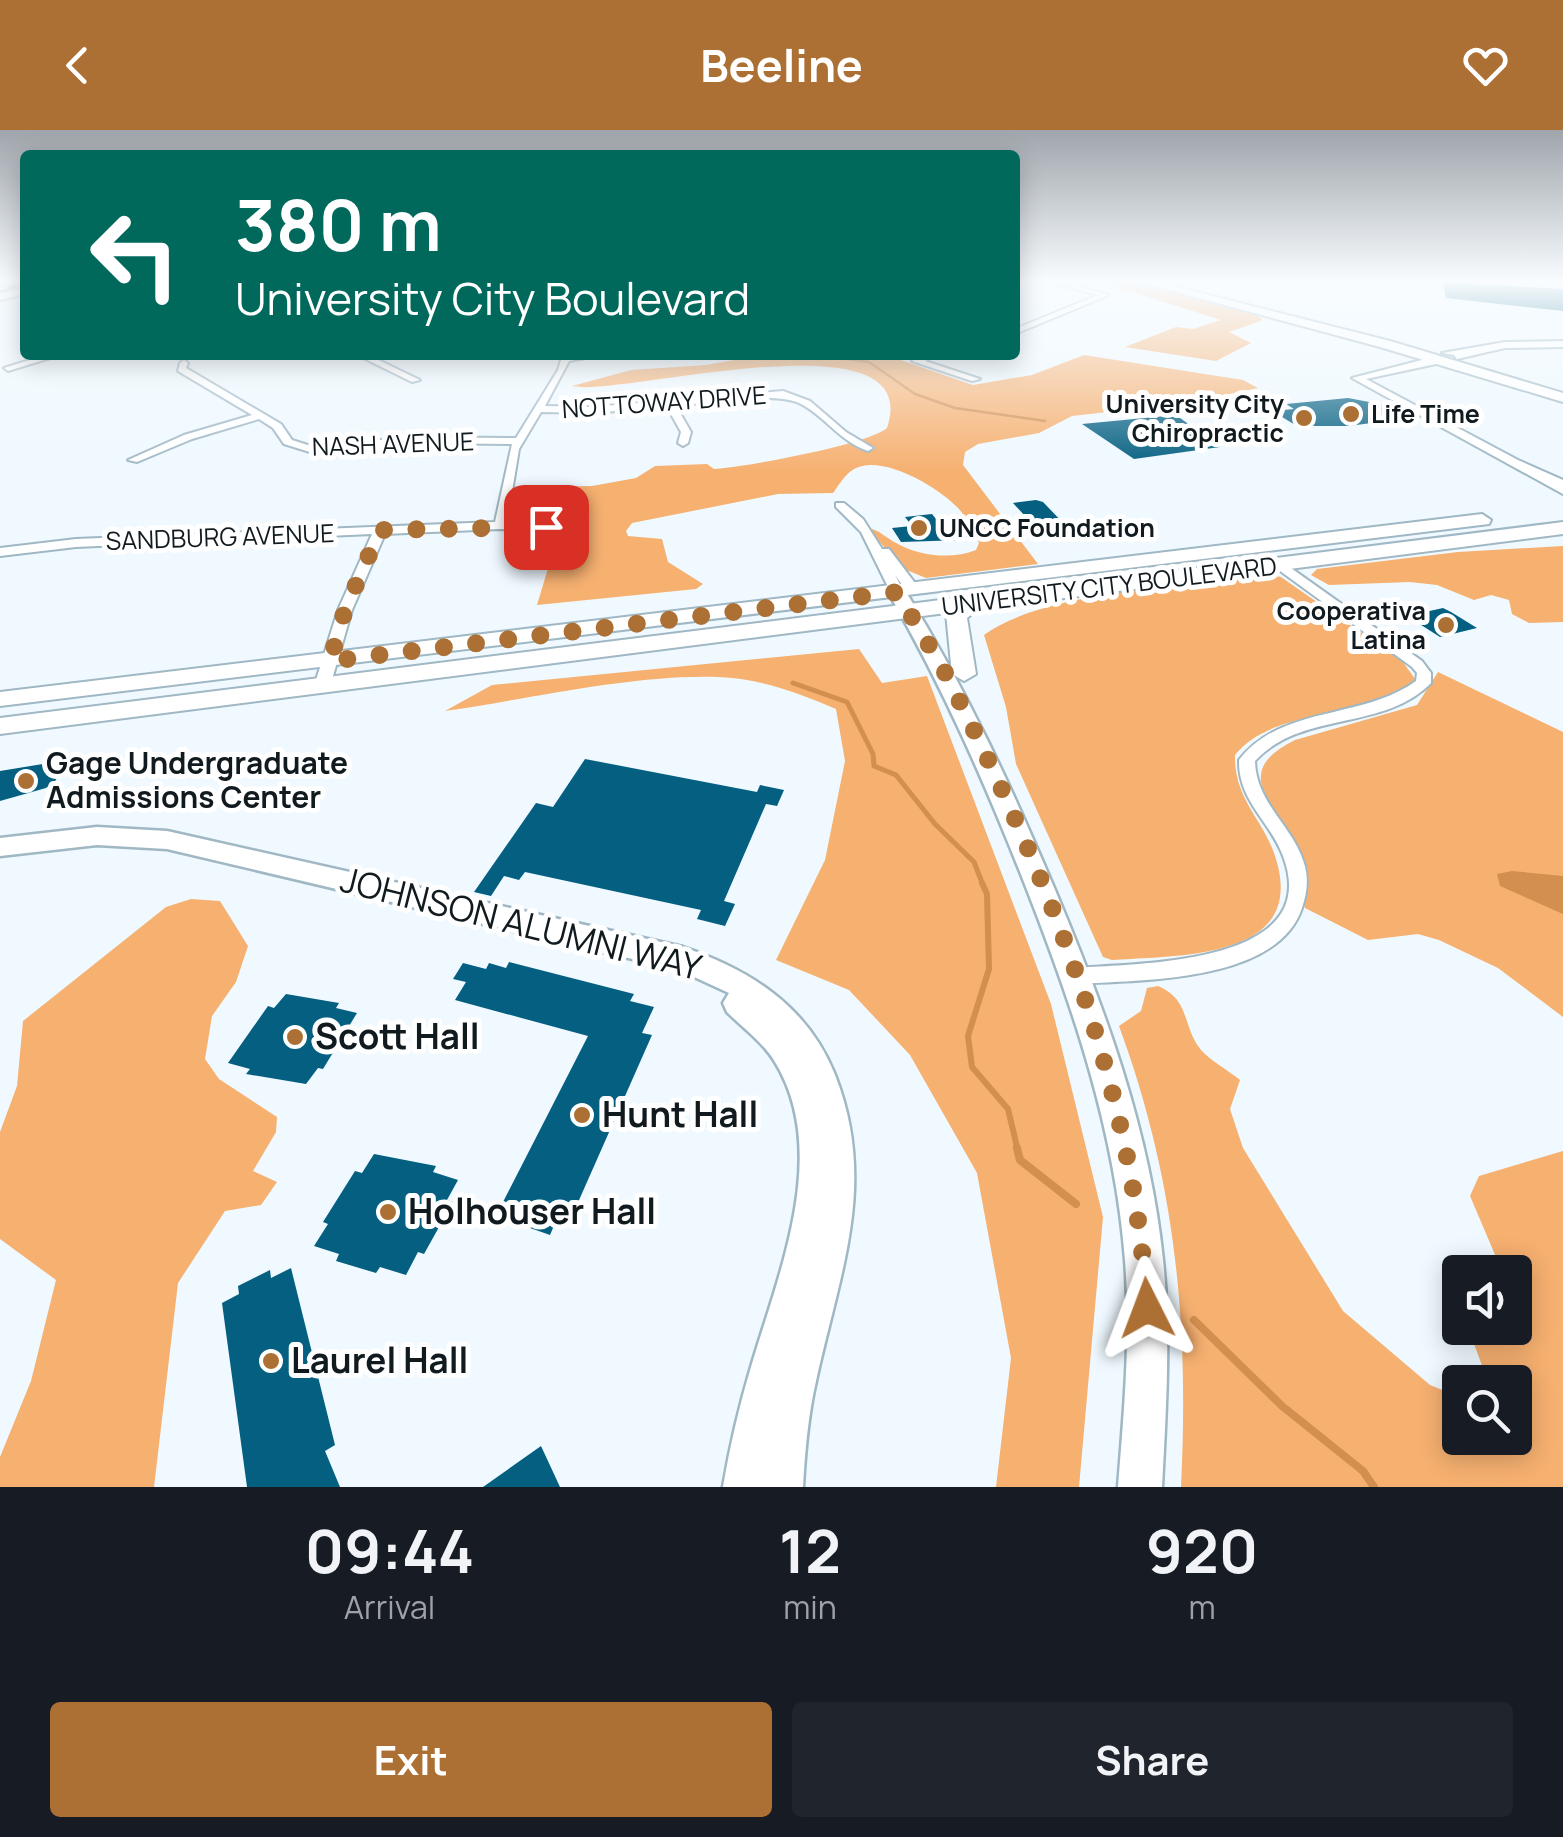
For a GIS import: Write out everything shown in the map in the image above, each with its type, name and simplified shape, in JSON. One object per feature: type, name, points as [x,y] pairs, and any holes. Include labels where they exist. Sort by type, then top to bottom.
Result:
[{"type":"main road","points":[[1396,345],[1446,358]]},
{"type":"main road","points":[[1403,345],[1563,393]]},
{"type":"main road","name":"UNIVERSITY CITY BOULEVARD","points":[[0,699],[326,672],[788,626],[1062,573],[1563,510]]},
{"type":"main road","name":"UNIVERSITY CITY BOULEVARD","points":[[0,726],[326,672],[911,600],[973,603],[1563,528]]},
{"type":"main road","points":[[714,634],[911,600]]},
{"type":"main road","points":[[964,674],[956,621],[958,609],[973,603]]},
{"type":"main road","points":[[788,626],[882,624],[921,634]]},
{"type":"street","points":[[1504,345],[1357,378],[1563,488]]},
{"type":"street","points":[[8,368],[38,360]]},
{"type":"street","points":[[373,360],[415,380]]},
{"type":"street","points":[[500,525],[508,465],[562,360]]},
{"type":"street","points":[[919,360],[975,379]]},
{"type":"street","name":"NASH AVENUE","points":[[184,363],[181,369],[278,426],[288,442],[313,450],[401,441],[518,442]]},
{"type":"street","name":"NOTTOWAY DRIVE","points":[[791,395],[804,388]]},
{"type":"street","name":"NOTTOWAY DRIVE","points":[[538,410],[761,393],[791,395],[813,404],[839,435],[868,448]]},
{"type":"street","points":[[669,402],[686,432],[683,442]]},
{"type":"street","points":[[133,460],[188,437],[260,416]]},
{"type":"street","points":[[840,505],[850,511],[964,674],[988,738],[989,762]]},
{"type":"street","name":"SANDBURG AVENUE","points":[[0,552],[76,543],[500,525],[560,528]]},
{"type":"street","points":[[326,672],[345,610],[380,530]]},
{"type":"street","points":[[1363,534],[1388,552]]},
{"type":"street","points":[[1075,976],[1208,962],[1260,947],[1277,936],[1294,910],[1296,869],[1254,794],[1248,760],[1261,743],[1278,734],[1388,704],[1423,682],[1423,670],[1418,664],[1281,566]]},
{"type":"street","points":[[911,600],[921,634],[989,762],[1075,976],[1122,1116],[1141,1228],[1148,1370],[1140,1487]]},
{"type":"street","name":"JOHNSON ALUMNI WAY","points":[[0,847],[97,836],[185,843],[683,959],[720,974],[766,1003],[797,1036],[818,1069],[833,1109],[839,1147],[836,1210],[783,1442],[780,1487]]},
{"type":"street","name":"JOHNSON ALUMNI WAY","points":[[0,858],[80,848],[162,852],[673,972],[719,991],[753,1014],[796,1068],[813,1113],[818,1152],[815,1203],[750,1445],[745,1487]]},
{"type":"shaded area","points":[[1129,345],[1246,345],[1216,361],[1125,347]]},
{"type":"shaded area","points":[[1084,355],[1243,380],[1258,388],[1206,399],[1218,405],[1216,409],[1178,404],[1072,416],[1039,433],[978,444],[965,452],[963,465],[1038,564],[926,578],[904,569],[867,528],[914,551],[935,555],[967,553],[976,550],[979,543],[962,513],[939,492],[895,469],[866,465],[851,471],[833,493],[778,494],[632,523],[626,531],[628,536],[662,539],[668,562],[703,584],[696,589],[537,605],[568,502],[515,500],[510,495],[518,487],[592,486],[636,478],[655,466],[707,464],[714,469],[751,464],[831,448],[887,428],[887,393],[861,373],[817,366],[762,367],[572,386],[631,370],[734,360],[900,360],[973,385],[1032,375]]},
{"type":"shaded area","points":[[1563,546],[1563,622],[1529,623],[1512,614],[1509,600],[1491,595],[1474,600],[1437,585],[1410,582],[1329,585],[1311,575],[1317,569],[1458,552]]},
{"type":"shaded area","points":[[1271,575],[1281,577],[1403,662],[1415,679],[1380,702],[1277,727],[1254,738],[1235,755],[1243,795],[1269,840],[1281,888],[1274,914],[1257,933],[1233,945],[1203,952],[1112,960],[1103,957],[1016,764],[1006,707],[984,635],[1010,620],[1081,599]]},
{"type":"shaded area","points":[[859,649],[882,683],[927,676],[1051,1004],[1103,1217],[1079,1487],[996,1487],[1011,1358],[977,1173],[910,1055],[849,990],[776,960],[825,860],[845,761],[836,709],[764,683],[686,677],[617,683],[445,711],[492,685]]},
{"type":"shaded area","points":[[1438,672],[1563,732],[1563,1017],[1498,968],[1439,940],[1418,934],[1368,940],[1305,908],[1292,845],[1262,787],[1265,763],[1295,740],[1417,705]]},
{"type":"shaded area","points":[[1512,871],[1563,876],[1563,914],[1500,886],[1497,874]]},
{"type":"shaded area","points":[[191,899],[220,901],[248,946],[236,982],[212,1016],[205,1059],[219,1079],[277,1117],[276,1132],[253,1171],[277,1182],[261,1205],[225,1211],[178,1283],[154,1487],[0,1487],[0,1457],[31,1381],[56,1280],[0,1239],[0,1132],[17,1086],[23,1021],[166,907]]},
{"type":"shaded area","points":[[1158,986],[1169,992],[1181,1006],[1201,1050],[1240,1080],[1230,1109],[1243,1148],[1343,1311],[1430,1385],[1442,1390],[1442,1455],[1532,1455],[1532,1365],[1482,1365],[1474,1345],[1532,1345],[1532,1255],[1495,1255],[1470,1196],[1479,1176],[1563,1151],[1563,1487],[1181,1487],[1183,1368],[1174,1253],[1154,1140],[1119,1026],[1141,1011],[1147,988]]},
{"type":"building","name":"Life Time","points":[[1348,398],[1396,407],[1416,417],[1349,426],[1297,426],[1272,411],[1294,409],[1286,404]]},
{"type":"building","points":[[1176,415],[1220,447],[1134,459],[1082,424]]},
{"type":"building","points":[[1043,502],[1067,527],[1038,530],[1013,503]]},
{"type":"building","name":"UNCC Foundation","points":[[932,514],[944,529],[954,528],[963,540],[901,542],[892,528],[912,526],[905,517]]},
{"type":"building","name":"Cooperativa Latina","points":[[1443,608],[1477,628],[1440,637],[1407,616]]},
{"type":"building","points":[[585,759],[757,792],[760,785],[784,790],[777,806],[766,804],[724,901],[735,904],[725,926],[697,919],[701,910],[525,872],[519,880],[504,876],[491,896],[474,892],[536,803],[553,807]]},
{"type":"building","name":"Gage Undergraduate Admissions Center","points":[[55,762],[53,768],[61,766],[56,780],[46,788],[0,801],[0,771]]},
{"type":"building","name":"Hunt Hall","points":[[509,962],[634,994],[630,1001],[654,1007],[642,1033],[652,1035],[568,1225],[556,1221],[550,1235],[502,1218],[508,1206],[502,1204],[588,1036],[455,1000],[466,982],[453,979],[463,963],[486,969],[489,963],[506,968]]},
{"type":"building","name":"Scott Hall","points":[[286,994],[339,1003],[336,1008],[357,1013],[323,1069],[318,1068],[306,1084],[246,1074],[250,1069],[228,1063],[268,1006],[274,1008]]},
{"type":"building","name":"Holhouser Hall","points":[[374,1154],[436,1166],[433,1172],[458,1180],[447,1200],[453,1202],[424,1254],[418,1252],[406,1275],[380,1267],[376,1273],[336,1261],[339,1254],[314,1246],[328,1224],[323,1222],[355,1171],[362,1173]]},
{"type":"building","name":"Laurel Hall","points":[[291,1268],[335,1445],[325,1451],[340,1487],[247,1487],[222,1303],[239,1294],[238,1286],[270,1270],[271,1278]]},
{"type":"building","points":[[541,1446],[560,1487],[483,1487]]},
{"type":"waterway","points":[[854,360],[869,362],[915,394],[955,408],[1045,421]]},
{"type":"waterway","points":[[793,683],[847,702],[873,754],[874,766],[896,775],[935,824],[974,862],[983,885]]},
{"type":"waterway","points":[[982,883],[987,894],[989,969],[968,1036],[972,1067],[1008,1109],[1018,1151]]},
{"type":"waterway","points":[[1017,1148],[1020,1160],[1076,1204]]},
{"type":"waterway","points":[[1194,1320],[1282,1406],[1363,1471],[1374,1487]]},
{"type":"place","name":"Life Time","points":[[1351,414]]},
{"type":"place","name":"University City Chiropractic","points":[[1304,418]]},
{"type":"place","name":"UNCC Foundation","points":[[919,528]]},
{"type":"place","name":"Cooperativa Latina","points":[[1446,625]]},
{"type":"place","name":"Gage Undergraduate Admissions Center","points":[[26,781]]},
{"type":"place","name":"Scott Hall","points":[[295,1037]]},
{"type":"place","name":"Hunt Hall","points":[[582,1115]]},
{"type":"place","name":"Holhouser Hall","points":[[388,1212]]},
{"type":"place","name":"Laurel Hall","points":[[271,1361]]},
{"type":"route","points":[[546,527],[380,530],[345,610],[330,661],[898,592],[950,681],[989,762],[1095,1030],[1129,1150],[1141,1228],[1147,1308]]}]
